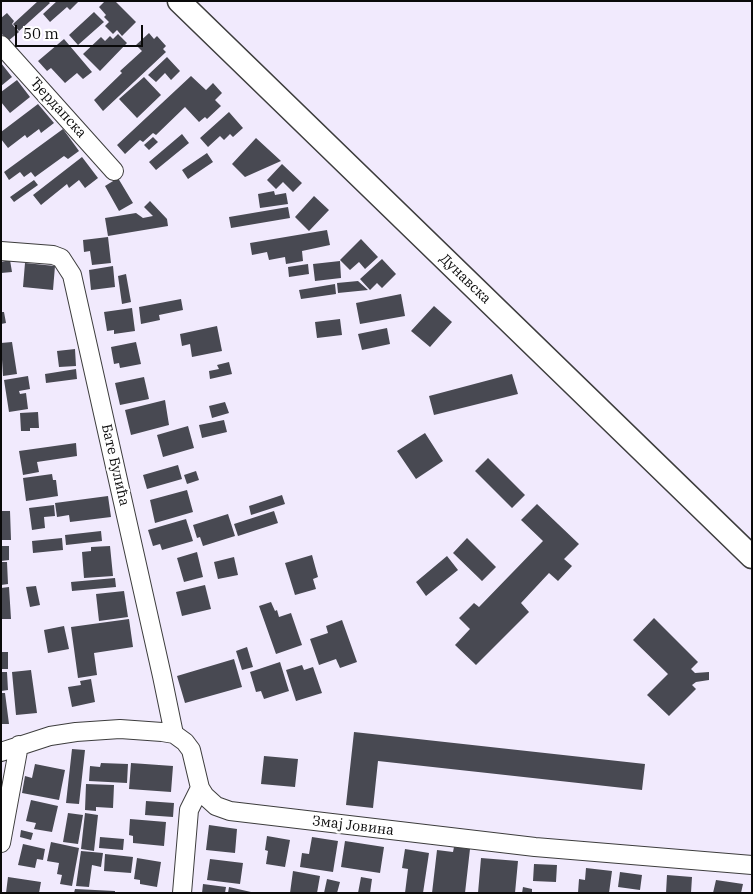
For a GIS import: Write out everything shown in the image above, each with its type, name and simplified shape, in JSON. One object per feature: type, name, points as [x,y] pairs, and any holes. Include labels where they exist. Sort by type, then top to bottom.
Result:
[{"type":"street","name":"Дунавска","points":[[178,1],[752,557]]},
{"type":"street","name":"Ђердапска","points":[[1,45],[114,171]]},
{"type":"street","name":"Бате Булића","points":[[1,251],[53,255],[61,258],[72,275],[174,734]]},
{"type":"street","points":[[1,752],[50,736],[76,732],[120,729],[148,730],[174,734]]},
{"type":"street","name":"Змај Јовина","points":[[174,734],[185,742],[191,750],[200,788],[205,796],[216,806],[230,811],[535,847],[752,866]]},
{"type":"street","points":[[1,843],[19,745]]},
{"type":"street","points":[[182,893],[189,810],[200,788]]},
{"type":"building","points":[[38,1],[48,1],[50,3],[19,31],[13,24]]},
{"type":"building","points":[[57,1],[79,1],[70,10],[67,7],[50,22],[43,14]]},
{"type":"building","points":[[105,1],[115,1],[136,22],[122,36],[117,30],[113,34],[105,26],[109,22],[99,7]]},
{"type":"building","points":[[94,12],[104,22],[78,45],[69,35]]},
{"type":"building","points":[[7,13],[14,21],[12,24],[19,32],[8,41],[1,33],[1,18]]},
{"type":"building","points":[[149,33],[154,39],[157,36],[166,46],[163,49],[166,52],[103,111],[94,100],[122,73],[120,71],[142,51],[136,45]]},
{"type":"building","points":[[118,34],[127,43],[100,71],[83,54],[101,37],[105,41],[110,36],[113,39]]},
{"type":"building","points":[[64,39],[92,72],[83,79],[77,73],[65,83],[51,68],[47,71],[38,61]]},
{"type":"building","points":[[167,57],[180,71],[171,80],[165,73],[156,82],[148,75]]},
{"type":"building","points":[[1,63],[12,77],[1,86]]},
{"type":"building","points":[[191,76],[206,90],[213,83],[222,93],[215,100],[221,106],[207,119],[205,117],[199,122],[185,107],[156,135],[153,133],[143,142],[140,140],[125,154],[117,145]]},
{"type":"building","points":[[144,77],[161,95],[137,118],[119,99]]},
{"type":"building","points":[[17,80],[30,97],[10,113],[1,102],[1,92]]},
{"type":"building","points":[[38,104],[54,123],[41,133],[39,129],[27,138],[25,135],[8,148],[1,139],[1,132]]},
{"type":"building","points":[[229,112],[243,128],[233,137],[230,134],[224,140],[220,136],[208,147],[200,138]]},
{"type":"building","points":[[63,129],[79,151],[68,159],[64,156],[35,177],[31,172],[24,177],[20,172],[9,180],[4,172]]},
{"type":"building","points":[[182,134],[189,143],[156,170],[149,162]]},
{"type":"building","points":[[153,137],[158,142],[149,150],[144,145]]},
{"type":"building","points":[[256,138],[281,161],[245,177],[232,164]]},
{"type":"building","points":[[207,153],[213,162],[188,179],[182,170]]},
{"type":"building","points":[[82,157],[98,178],[85,188],[79,180],[69,188],[67,184],[41,205],[33,195]]},
{"type":"building","points":[[282,164],[302,183],[293,192],[283,182],[276,189],[267,180]]},
{"type":"building","points":[[118,178],[133,203],[119,211],[105,186]]},
{"type":"building","points":[[34,180],[38,185],[14,202],[10,197]]},
{"type":"building","points":[[274,191],[275,195],[286,193],[288,204],[260,208],[258,194]]},
{"type":"building","points":[[314,196],[329,210],[309,231],[295,217]]},
{"type":"building","points":[[150,201],[167,219],[168,226],[108,236],[105,218],[136,213],[143,218],[153,216],[144,207]]},
{"type":"building","points":[[288,207],[290,218],[231,228],[229,217]]},
{"type":"building","points":[[327,230],[330,245],[302,251],[303,261],[286,264],[285,257],[269,260],[267,252],[252,255],[250,243]]},
{"type":"building","points":[[108,237],[111,263],[92,265],[90,251],[84,252],[83,240]]},
{"type":"building","points":[[361,239],[378,257],[365,269],[359,262],[350,270],[340,260]]},
{"type":"building","points":[[382,259],[396,274],[382,288],[377,283],[370,290],[360,279]]},
{"type":"building","points":[[10,260],[12,272],[1,273],[1,262]]},
{"type":"building","points":[[340,261],[341,278],[315,281],[313,264]]},
{"type":"building","points":[[25,263],[55,266],[53,290],[23,287]]},
{"type":"building","points":[[308,264],[309,274],[289,277],[288,267]]},
{"type":"building","points":[[113,266],[115,287],[91,290],[89,270]]},
{"type":"building","points":[[126,274],[131,302],[122,304],[118,276]]},
{"type":"building","points":[[358,281],[368,290],[338,293],[337,283]]},
{"type":"building","points":[[335,284],[336,294],[301,299],[299,290]]},
{"type":"building","points":[[401,294],[405,316],[360,324],[356,303]]},
{"type":"building","points":[[181,299],[183,310],[159,315],[160,320],[141,324],[139,307]]},
{"type":"building","points":[[434,306],[452,322],[430,347],[411,331]]},
{"type":"building","points":[[132,308],[135,331],[114,334],[114,330],[107,331],[104,312]]},
{"type":"building","points":[[1,312],[4,312],[6,323],[1,324]]},
{"type":"building","points":[[340,319],[342,335],[317,338],[315,322]]},
{"type":"building","points":[[217,326],[222,351],[192,357],[190,344],[182,346],[180,334]]},
{"type":"building","points":[[387,328],[390,344],[362,350],[358,334]]},
{"type":"building","points":[[12,342],[17,374],[3,376],[1,343]]},
{"type":"building","points":[[136,342],[141,364],[120,368],[119,363],[114,364],[111,347]]},
{"type":"building","points":[[75,349],[76,366],[59,367],[57,351]]},
{"type":"building","points":[[229,362],[232,374],[210,379],[209,371],[219,369],[217,365]]},
{"type":"building","points":[[76,369],[77,379],[46,383],[45,374]]},
{"type":"building","points":[[512,374],[518,394],[434,415],[429,396]]},
{"type":"building","points":[[28,376],[30,389],[19,391],[20,394],[26,393],[28,409],[9,412],[4,380]]},
{"type":"building","points":[[144,377],[149,399],[120,405],[115,383]]},
{"type":"building","points":[[165,400],[169,425],[131,435],[125,410]]},
{"type":"building","points":[[225,402],[229,413],[212,418],[209,406]]},
{"type":"building","points":[[38,412],[39,428],[21,431],[20,413]]},
{"type":"building","points":[[224,420],[227,432],[202,438],[199,425]]},
{"type":"building","points":[[188,426],[194,448],[163,457],[157,435]]},
{"type":"building","points":[[425,433],[443,461],[416,479],[397,451]]},
{"type":"building","points":[[76,443],[77,456],[37,462],[39,472],[23,475],[19,451]]},
{"type":"building","points":[[488,458],[525,495],[512,508],[475,471]]},
{"type":"building","points":[[178,465],[182,479],[147,489],[143,475]]},
{"type":"building","points":[[196,471],[199,480],[187,484],[184,475]]},
{"type":"building","points":[[52,474],[53,480],[56,480],[58,496],[26,501],[23,478]]},
{"type":"building","points":[[187,490],[193,512],[155,523],[150,500]]},
{"type":"building","points":[[282,495],[285,504],[251,515],[249,506]]},
{"type":"building","points":[[108,496],[111,517],[70,522],[69,515],[57,517],[55,503]]},
{"type":"building","points":[[537,504],[579,544],[564,559],[572,566],[558,581],[549,573],[521,603],[529,612],[476,665],[455,645],[470,629],[459,618],[474,603],[479,607],[543,541],[521,520]]},
{"type":"building","points":[[54,505],[55,516],[44,517],[45,528],[32,530],[29,508]]},
{"type":"building","points":[[1,511],[10,511],[11,540],[1,540]]},
{"type":"building","points":[[274,511],[278,523],[238,536],[234,524]]},
{"type":"building","points":[[228,514],[235,536],[203,546],[200,537],[197,538],[193,525]]},
{"type":"building","points":[[186,519],[193,541],[162,550],[160,544],[153,546],[148,530]]},
{"type":"building","points":[[101,531],[102,541],[66,545],[65,535]]},
{"type":"building","points":[[62,538],[63,550],[33,553],[32,541]]},
{"type":"building","points":[[467,538],[496,567],[482,581],[453,553]]},
{"type":"building","points":[[1,546],[9,546],[9,560],[1,561]]},
{"type":"building","points":[[110,546],[113,576],[84,578],[82,552],[91,551],[91,547]]},
{"type":"building","points":[[197,552],[203,577],[184,582],[177,558]]},
{"type":"building","points":[[312,555],[318,577],[313,579],[316,589],[295,595],[285,563]]},
{"type":"building","points":[[447,556],[458,570],[426,596],[416,582]]},
{"type":"building","points":[[234,557],[238,575],[218,579],[214,562]]},
{"type":"building","points":[[1,562],[7,562],[8,584],[1,585]]},
{"type":"building","points":[[115,578],[116,587],[72,591],[71,582]]},
{"type":"building","points":[[205,585],[211,609],[182,616],[176,592]]},
{"type":"building","points":[[36,586],[40,605],[30,607],[26,587]]},
{"type":"building","points":[[9,587],[11,619],[1,619],[1,588]]},
{"type":"building","points":[[124,591],[128,617],[99,621],[96,594]]},
{"type":"building","points":[[271,602],[275,611],[277,610],[279,617],[291,613],[302,645],[276,654],[259,606]]},
{"type":"building","points":[[654,618],[698,662],[691,669],[695,673],[709,672],[709,680],[696,682],[692,685],[696,689],[669,716],[647,695],[668,674],[633,640]]},
{"type":"building","points":[[129,619],[133,647],[94,653],[97,675],[78,678],[71,627]]},
{"type":"building","points":[[342,620],[357,662],[340,668],[336,659],[319,665],[310,639],[328,633],[326,626]]},
{"type":"building","points":[[64,626],[69,649],[48,653],[44,630]]},
{"type":"building","points":[[247,647],[253,667],[242,670],[236,651]]},
{"type":"building","points":[[2,652],[8,652],[8,669],[2,669]]},
{"type":"building","points":[[234,659],[242,687],[185,703],[177,676]]},
{"type":"building","points":[[280,662],[289,691],[264,699],[261,691],[256,692],[250,672]]},
{"type":"building","points":[[302,665],[304,670],[313,667],[322,693],[296,701],[286,670]]},
{"type":"building","points":[[31,670],[37,713],[16,715],[12,672]]},
{"type":"building","points":[[1,672],[7,672],[8,690],[1,691]]},
{"type":"building","points":[[91,679],[95,702],[72,707],[68,687],[81,685],[80,681]]},
{"type":"building","points":[[1,693],[5,693],[9,724],[1,724]]},
{"type":"building","points":[[354,732],[645,764],[642,790],[378,761],[373,808],[346,805]]},
{"type":"building","points":[[72,749],[85,750],[79,804],[66,803]]},
{"type":"building","points":[[264,756],[298,759],[295,787],[261,784]]},
{"type":"building","points":[[101,763],[128,764],[127,783],[89,781],[90,766],[100,767]]},
{"type":"building","points":[[131,763],[173,766],[171,792],[129,789]]},
{"type":"building","points":[[35,764],[65,770],[59,800],[22,793],[25,776],[32,778]]},
{"type":"building","points":[[86,784],[114,785],[113,808],[96,807],[96,811],[85,810]]},
{"type":"building","points":[[31,800],[58,806],[52,832],[34,829],[36,823],[26,821]]},
{"type":"building","points":[[146,801],[174,803],[173,817],[145,815]]},
{"type":"building","points":[[68,813],[83,815],[78,844],[63,842]]},
{"type":"building","points":[[85,813],[98,815],[94,851],[81,849]]},
{"type":"building","points":[[130,819],[166,822],[164,846],[133,843],[133,836],[129,835]]},
{"type":"building","points":[[209,825],[237,829],[235,853],[206,850]]},
{"type":"building","points":[[21,830],[33,833],[31,840],[20,837]]},
{"type":"building","points":[[267,836],[290,840],[285,867],[266,864],[268,851],[265,850]]},
{"type":"building","points":[[100,837],[124,839],[123,850],[99,848]]},
{"type":"building","points":[[312,837],[338,841],[333,872],[300,867],[302,853],[309,854]]},
{"type":"building","points":[[345,841],[384,847],[380,873],[341,867]]},
{"type":"building","points":[[51,842],[79,848],[72,886],[60,884],[62,875],[57,874],[59,863],[47,861]]},
{"type":"building","points":[[23,844],[45,849],[43,860],[37,859],[35,868],[18,865]]},
{"type":"building","points":[[454,847],[470,849],[465,893],[432,893],[437,850],[453,852]]},
{"type":"building","points":[[405,849],[429,853],[423,893],[405,893],[408,869],[402,868]]},
{"type":"building","points":[[81,851],[103,853],[101,867],[92,865],[89,887],[76,886]]},
{"type":"building","points":[[105,854],[133,857],[131,873],[104,871]]},
{"type":"building","points":[[137,858],[161,862],[157,887],[140,884],[140,880],[134,879]]},
{"type":"building","points":[[481,858],[518,861],[515,893],[478,893]]},
{"type":"building","points":[[210,859],[243,863],[240,884],[207,880]]},
{"type":"building","points":[[534,864],[557,865],[556,882],[533,881]]},
{"type":"building","points":[[586,868],[612,871],[609,893],[578,893],[579,879],[585,880]]},
{"type":"building","points":[[293,871],[320,876],[317,893],[290,893]]},
{"type":"building","points":[[620,872],[642,875],[640,890],[618,887]]},
{"type":"building","points":[[667,875],[692,877],[691,893],[666,893]]},
{"type":"building","points":[[8,877],[41,882],[39,893],[6,893]]},
{"type":"building","points":[[361,877],[372,879],[370,893],[358,893]]},
{"type":"building","points":[[327,879],[340,882],[337,893],[324,893]]},
{"type":"building","points":[[716,880],[743,884],[741,893],[713,893]]},
{"type":"building","points":[[203,884],[226,887],[225,893],[202,893]]},
{"type":"building","points":[[229,887],[251,892],[251,893],[228,893]]},
{"type":"building","points":[[523,887],[532,889],[532,893],[522,893]]},
{"type":"building","points":[[75,889],[115,891],[115,893],[74,893]]}]
